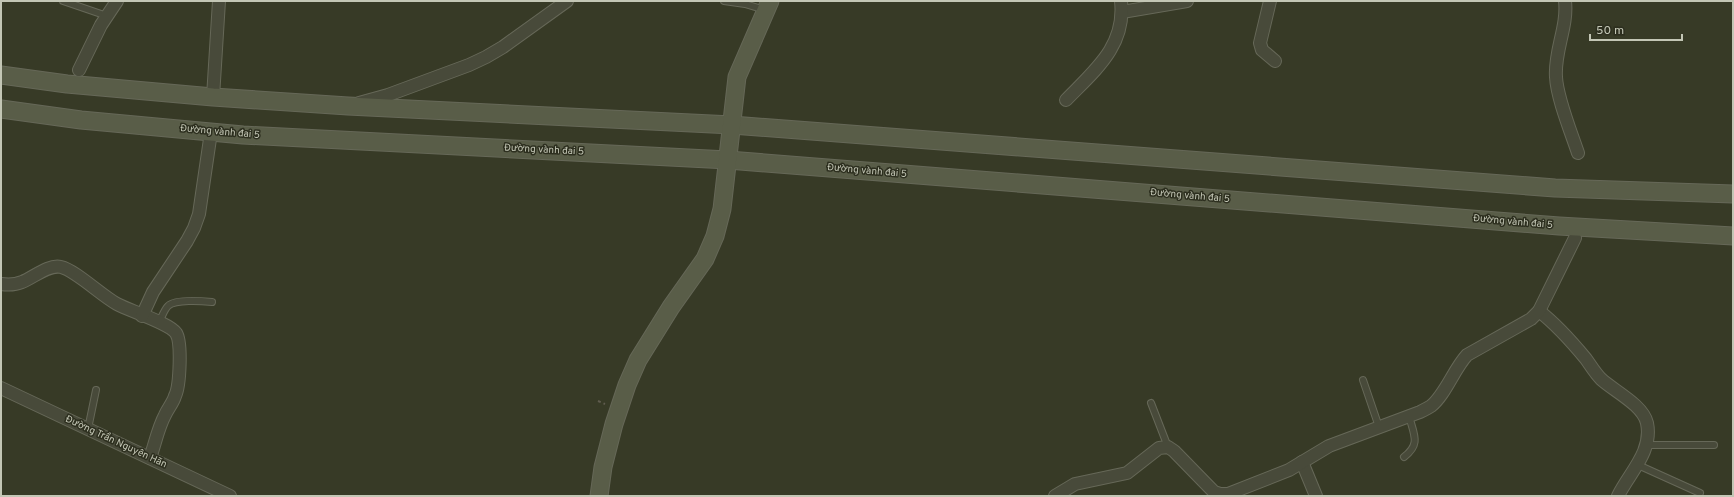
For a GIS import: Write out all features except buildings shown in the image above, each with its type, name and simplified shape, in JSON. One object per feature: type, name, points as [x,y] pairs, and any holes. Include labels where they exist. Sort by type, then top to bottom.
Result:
[{"type":"main road","points":[[602,494],[603,467],[614,424],[627,385],[638,360],[671,307],[705,259],[715,236],[722,209],[737,77],[768,6]]},
{"type":"main road","points":[[1,75],[67,84],[213,97],[348,106],[732,125],[1555,188],[1733,194]]},
{"type":"main road","name":"Đường vành đai 5","points":[[1,109],[70,118],[211,132],[352,141],[728,160],[1543,224],[1733,236]]},
{"type":"street","points":[[79,70],[106,16],[117,1]]},
{"type":"street","points":[[213,97],[220,1]]},
{"type":"street","points":[[348,106],[388,95],[469,65],[503,47],[567,1]]},
{"type":"street","points":[[1066,100],[1102,63],[1112,50],[1118,36],[1121,6],[1187,1]]},
{"type":"street","points":[[1270,1],[1260,43],[1262,50],[1275,61]]},
{"type":"street","points":[[1565,1],[1565,25],[1556,66],[1556,77],[1558,89],[1578,153]]},
{"type":"street","points":[[142,316],[153,292],[194,228],[199,214],[211,132]]},
{"type":"street","points":[[1055,496],[1075,484],[1127,472],[1159,448],[1168,447],[1174,451],[1214,492],[1228,494],[1289,470],[1329,446],[1432,406],[1467,355],[1531,319],[1539,311],[1575,238]]},
{"type":"street","points":[[1,284],[10,285],[21,282],[51,268],[60,267],[69,270],[114,302],[142,316],[168,326],[176,333],[180,344],[178,388],[175,397],[162,421],[150,458]]},
{"type":"street","points":[[1539,311],[1551,321],[1588,361],[1601,378],[1634,405],[1642,414],[1646,423],[1647,435],[1638,465],[1618,496]]},
{"type":"street","name":"Đường Trần Nguyên Hãn","points":[[1,388],[230,496]]},
{"type":"street","points":[[1302,462],[1316,496]]},
{"type":"lane","points":[[63,1],[106,16]]},
{"type":"lane","points":[[724,1],[768,6]]},
{"type":"lane","points":[[159,322],[168,306],[174,302],[198,300],[212,302]]},
{"type":"lane","points":[[1363,380],[1379,427]]},
{"type":"lane","points":[[88,429],[96,390]]},
{"type":"lane","points":[[1151,403],[1168,447]]},
{"type":"lane","points":[[1404,457],[1413,450],[1415,441],[1409,416]]},
{"type":"lane","points":[[1645,445],[1714,445]]},
{"type":"lane","points":[[1638,465],[1700,493]]}]
